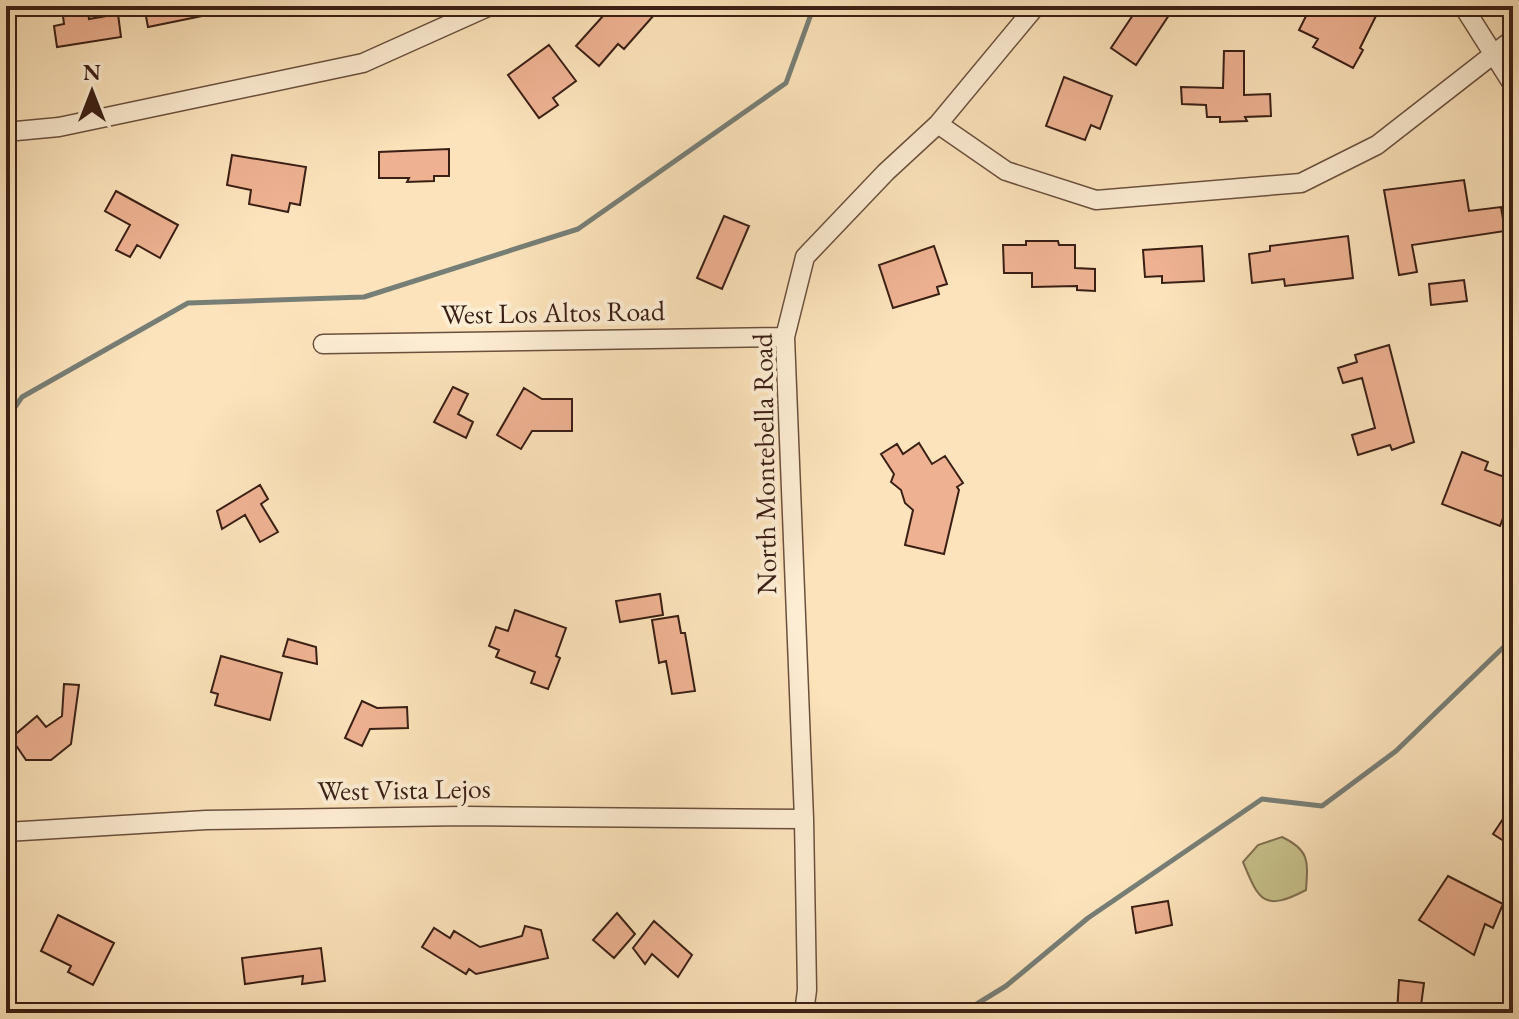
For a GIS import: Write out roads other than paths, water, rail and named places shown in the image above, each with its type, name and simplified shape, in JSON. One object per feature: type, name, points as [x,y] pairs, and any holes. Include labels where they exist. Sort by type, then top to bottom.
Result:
[{"type":"street","points":[[6,132],[59,127],[363,63],[490,6]]},
{"type":"street","name":"North Montebella Road","points":[[804,1013],[807,990],[804,819],[785,337],[805,257],[886,172],[938,124],[1036,6]]},
{"type":"street","points":[[1463,6],[1513,85]]},
{"type":"street","points":[[938,124],[1006,171],[1096,200],[1301,183],[1377,145],[1513,39]]},
{"type":"street","name":"West Los Altos Road","points":[[323,344],[785,337]]},
{"type":"street","name":"West Vista Lejos","points":[[6,832],[206,820],[400,817],[804,819]]},
{"type":"waterway","points":[[6,420],[22,397],[188,303],[364,297],[578,229],[786,83],[814,6]]},
{"type":"waterway","points":[[962,1013],[1006,986],[1088,918],[1262,799],[1322,806],[1396,751],[1513,638]]}]
